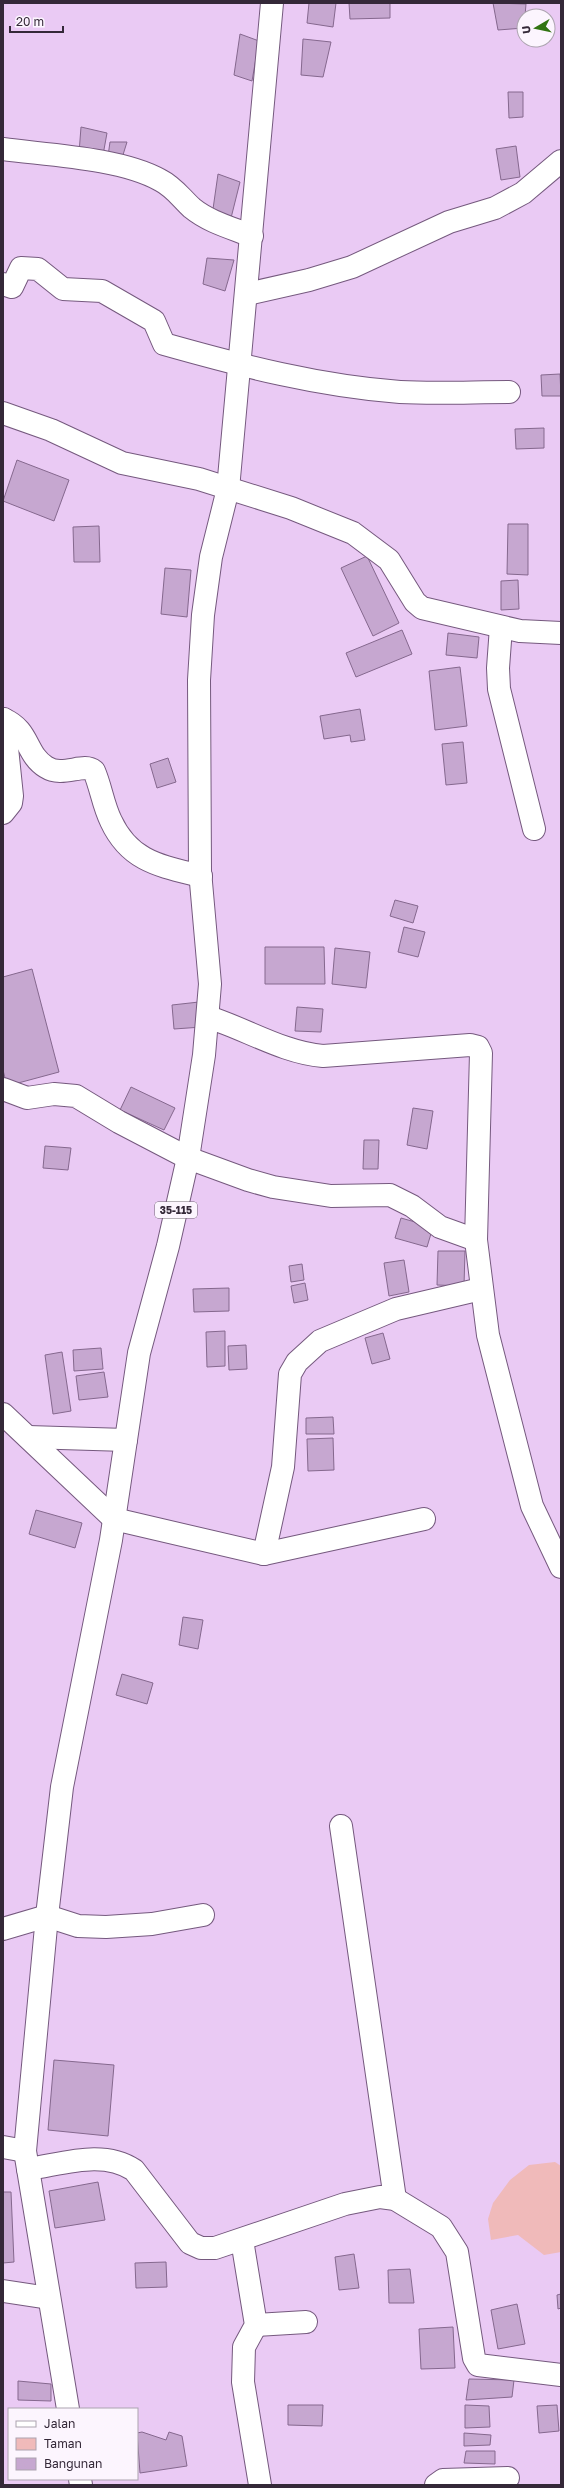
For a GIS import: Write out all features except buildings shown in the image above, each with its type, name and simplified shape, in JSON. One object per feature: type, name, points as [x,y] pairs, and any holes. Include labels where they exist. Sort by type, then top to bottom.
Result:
[{"type":"street","name":"35-115","points":[[68,2408],[27,2160],[47,1916],[62,1787],[114,1519],[139,1353],[168,1246],[188,1158],[208,1017],[210,984],[201,876],[198,680],[203,615],[211,557],[228,489],[247,294],[260,122],[272,3]]},
{"type":"street","points":[[3,149],[95,160],[148,174],[176,190],[192,207],[206,218],[252,236]]},
{"type":"street","points":[[247,294],[302,282],[352,267],[450,222],[495,208],[523,193],[561,161]]},
{"type":"street","points":[[3,284],[12,286],[21,268],[38,269],[63,289],[102,291],[154,321],[164,344],[240,365],[305,380],[400,392],[509,392]]},
{"type":"street","points":[[3,413],[51,430],[122,463],[199,479],[291,508],[353,533],[389,560],[415,602],[422,608],[520,631],[561,633]]},
{"type":"street","points":[[501,627],[498,668],[499,689],[534,829]]},
{"type":"street","points":[[4,719],[20,729],[37,759],[46,767],[63,772],[82,768],[92,769],[111,821],[125,844],[138,856],[152,864],[201,876]]},
{"type":"street","points":[[3,813],[11,803],[12,796],[4,719]]},
{"type":"street","points":[[208,1017],[240,1027],[290,1051],[308,1055],[323,1056],[470,1045],[478,1047],[481,1053],[476,1240],[488,1335],[532,1506],[561,1567]]},
{"type":"street","points":[[3,1089],[28,1098],[54,1094],[76,1096],[125,1125],[188,1158],[273,1187],[331,1196],[390,1195],[412,1206],[440,1226],[476,1240]]},
{"type":"street","points":[[264,1554],[283,1467],[290,1374],[297,1362],[320,1341],[396,1308],[481,1289]]},
{"type":"street","points":[[3,1414],[114,1519],[264,1554],[424,1519]]},
{"type":"street","points":[[28,1437],[126,1440]]},
{"type":"street","points":[[342,1826],[395,2199]]},
{"type":"street","points":[[3,1929],[47,1916],[78,1926],[106,1927],[152,1924],[203,1915]]},
{"type":"street","points":[[3,2148],[27,2160],[112,2159],[134,2170],[190,2244],[201,2248],[215,2248],[242,2240],[345,2204],[380,2197],[395,2199],[442,2227],[457,2252],[474,2358],[478,2364],[561,2375]]},
{"type":"street","points":[[242,2240],[256,2325],[244,2347],[243,2382],[260,2485]]},
{"type":"street","points":[[3,2290],[49,2298]]},
{"type":"street","points":[[256,2325],[306,2322]]},
{"type":"street","points":[[436,2485],[443,2480],[508,2478]]},
{"type":"green space","points":[[555,2162],[561,2166],[561,2252],[544,2255],[518,2235],[491,2240],[488,2219],[493,2203],[510,2180],[529,2165]]}]
